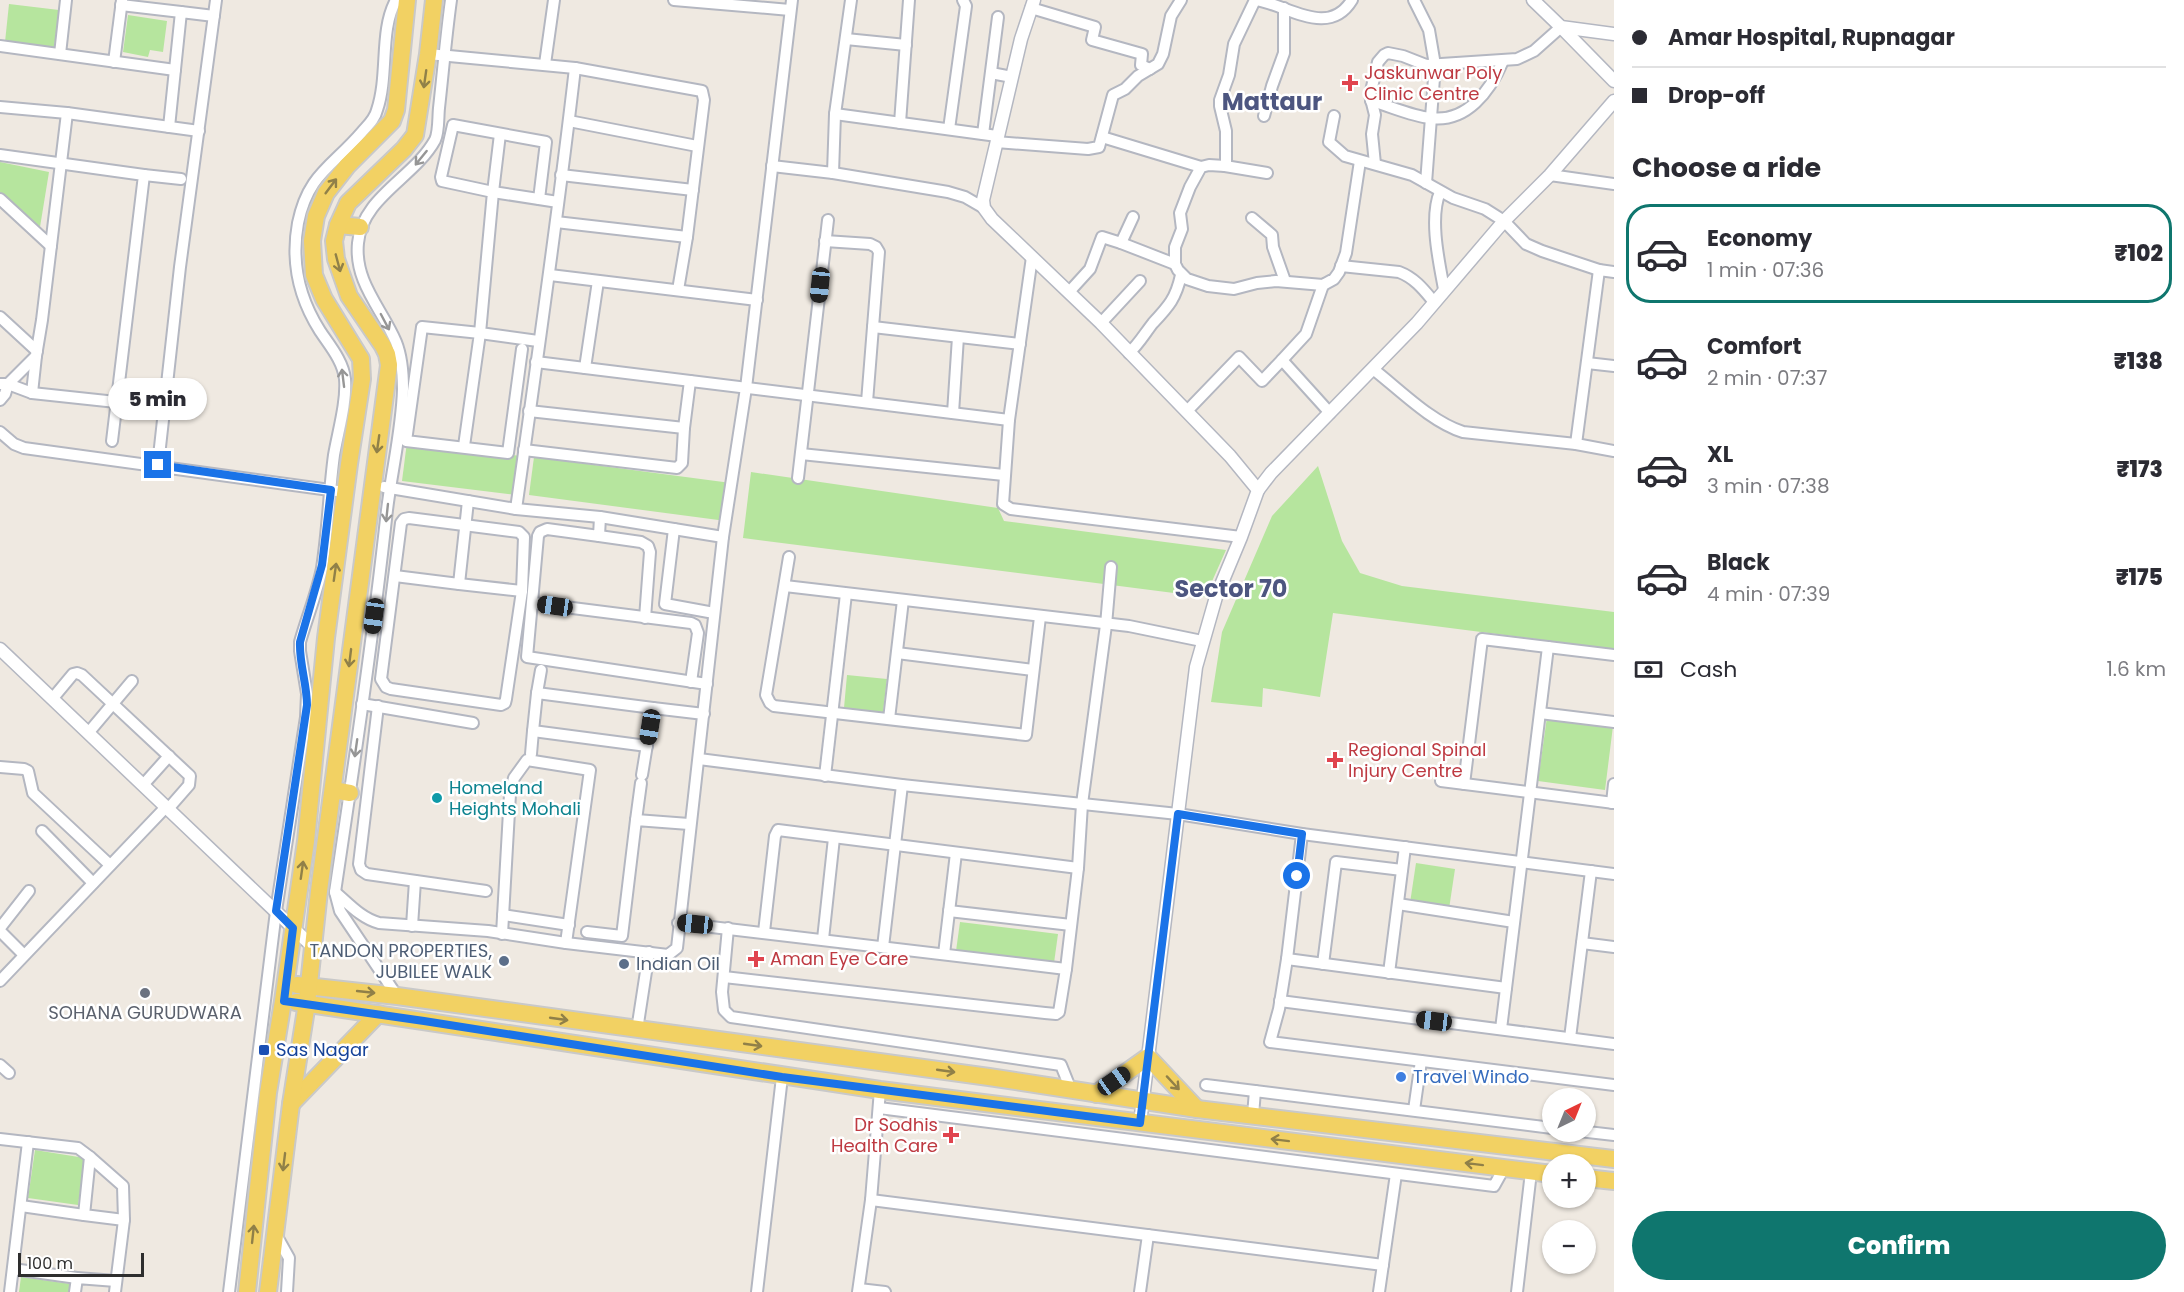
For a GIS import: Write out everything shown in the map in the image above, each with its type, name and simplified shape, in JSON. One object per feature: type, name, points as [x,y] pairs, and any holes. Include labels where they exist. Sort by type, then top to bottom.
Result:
[{"type":"main road","points":[[247,1292],[268,1093],[284,1001],[306,841],[339,491],[349,464],[362,379],[361,359],[324,299],[314,275],[312,241],[316,216],[326,193],[347,166],[392,121],[396,110],[393,58],[407,0]]},
{"type":"main road","points":[[268,1292],[291,1104],[307,1004],[312,946],[327,891],[341,791],[372,486],[389,365],[383,346],[349,296],[336,259],[334,241],[348,203],[404,149],[415,135],[434,0]]},
{"type":"main road","points":[[338,225],[360,227]]},
{"type":"main road","points":[[361,359],[383,346]]},
{"type":"main road","points":[[285,984],[397,996],[1197,1109],[1614,1159]]},
{"type":"main road","points":[[284,1001],[782,1077],[1542,1173]]},
{"type":"main road","points":[[291,1104],[378,1014]]},
{"type":"main road","points":[[1096,1094],[1148,1057],[1197,1109]]},
{"type":"main road","points":[[1596,1179],[1614,1181]]},
{"type":"street","points":[[60,54],[66,0]]},
{"type":"street","points":[[158,465],[180,267],[216,0]]},
{"type":"street","points":[[228,1292],[276,911],[307,705],[300,642],[320,574],[339,491],[345,382],[340,362],[313,320],[303,296],[297,278],[295,249],[299,221],[307,192],[317,176],[346,149],[376,114],[393,58],[389,13],[396,0]]},
{"type":"street","points":[[341,791],[360,718],[403,388],[402,361],[396,343],[364,285],[358,263],[357,246],[360,227],[368,214],[389,189],[418,162],[436,138],[451,0]]},
{"type":"street","points":[[545,64],[554,0]]},
{"type":"street","points":[[327,891],[369,920],[379,923],[502,933],[566,944],[668,955],[677,948],[689,824],[699,759],[723,537],[747,387],[791,5],[674,0]]},
{"type":"street","points":[[833,173],[835,114],[851,0]]},
{"type":"street","points":[[900,123],[909,0]]},
{"type":"street","points":[[949,129],[966,6],[963,0]]},
{"type":"street","points":[[835,114],[983,134],[996,139],[1095,149],[1099,147],[1113,95],[1125,89],[1161,59],[1171,16],[1181,0]]},
{"type":"street","points":[[1225,166],[1226,139],[1220,100],[1229,75],[1234,44],[1256,0],[1316,18],[1331,18],[1342,14],[1352,0]]},
{"type":"street","points":[[1533,0],[1614,81]]},
{"type":"street","points":[[1417,1],[1429,30],[1435,65],[1426,183]]},
{"type":"street","points":[[114,62],[122,3],[214,16]]},
{"type":"street","points":[[984,208],[983,200],[996,139],[1032,4],[1095,27],[1092,40],[1142,54],[1141,65],[1150,69]]},
{"type":"street","points":[[1264,116],[1284,53],[1284,8]]},
{"type":"street","points":[[169,127],[181,12]]},
{"type":"street","points":[[983,134],[998,16]]},
{"type":"street","points":[[1375,164],[1372,134],[1375,115],[1370,95],[1378,62],[1384,55],[1404,56],[1421,64],[1435,65],[1503,61],[1525,57],[1561,27],[1614,34]]},
{"type":"street","points":[[846,39],[906,45]]},
{"type":"street","points":[[0,46],[175,70]]},
{"type":"street","points":[[428,54],[575,68],[702,91],[704,100],[678,290]]},
{"type":"street","points":[[1371,101],[1431,118],[1461,114],[1474,105],[1492,82],[1503,61]]},
{"type":"street","points":[[516,509],[538,341],[550,275],[575,68]]},
{"type":"street","points":[[991,73],[1012,77]]},
{"type":"street","points":[[1140,1123],[1196,667],[1222,578],[1241,537],[1258,490],[1271,473],[1373,369],[1504,221],[1550,175],[1614,100]]},
{"type":"street","points":[[0,107],[67,113],[199,131]]},
{"type":"street","points":[[32,393],[67,113]]},
{"type":"street","points":[[1334,116],[1329,142],[1346,156],[1412,175],[1440,192],[1479,206],[1504,221],[1515,234],[1534,248],[1599,270],[1614,272]]},
{"type":"street","points":[[569,121],[698,146]]},
{"type":"street","points":[[539,199],[546,142],[453,125],[441,177],[446,183],[493,192],[539,199],[558,201]]},
{"type":"street","points":[[464,446],[480,333],[500,134]]},
{"type":"street","points":[[1102,136],[1201,167],[1225,166],[1267,173]]},
{"type":"street","points":[[0,155],[181,178]]},
{"type":"street","points":[[1201,167],[1180,213],[1182,229],[1175,248],[1175,264],[1181,275],[1196,283],[1225,289],[1285,281],[1323,285],[1334,279],[1341,266],[1348,238],[1360,161]]},
{"type":"street","points":[[772,166],[833,173],[957,194],[984,208],[992,219],[1101,323],[1187,411],[1230,456],[1258,490]]},
{"type":"street","points":[[112,441],[144,175]]},
{"type":"street","points":[[561,175],[693,190]]},
{"type":"street","points":[[1550,175],[1614,184]]},
{"type":"street","points":[[1440,192],[1435,215],[1444,289]]},
{"type":"street","points":[[0,199],[51,246]]},
{"type":"street","points":[[1121,243],[1133,217]]},
{"type":"street","points":[[1252,218],[1272,235],[1273,247],[1285,281]]},
{"type":"street","points":[[798,478],[828,220]]},
{"type":"street","points":[[555,222],[687,237]]},
{"type":"street","points":[[1069,292],[1090,269],[1102,237],[1175,264]]},
{"type":"street","points":[[825,241],[870,244],[879,252],[867,402]]},
{"type":"street","points":[[1032,257],[1009,420],[1003,504],[1011,509],[1241,537]]},
{"type":"street","points":[[1341,266],[1406,274],[1419,284],[1434,302]]},
{"type":"street","points":[[1576,444],[1599,270]]},
{"type":"street","points":[[550,275],[757,300]]},
{"type":"street","points":[[1129,353],[1141,342],[1173,300],[1181,275]]},
{"type":"street","points":[[585,368],[598,281]]},
{"type":"street","points":[[1101,323],[1140,281]]},
{"type":"street","points":[[1187,411],[1239,357],[1262,381],[1306,333],[1323,285]]},
{"type":"street","points":[[0,318],[36,354]]},
{"type":"street","points":[[522,349],[508,453],[464,446],[406,441],[422,327],[538,341]]},
{"type":"street","points":[[873,327],[1020,344]]},
{"type":"street","points":[[953,412],[958,337]]},
{"type":"street","points":[[4,384],[36,354]]},
{"type":"street","points":[[1282,360],[1330,413]]},
{"type":"street","points":[[536,362],[1009,420]]},
{"type":"street","points":[[1587,363],[1614,366]]},
{"type":"street","points":[[1373,369],[1438,420],[1455,430],[1576,444],[1614,451]]},
{"type":"street","points":[[524,450],[677,468],[682,463],[690,381]]},
{"type":"street","points":[[4,384],[32,393],[116,402]]},
{"type":"street","points":[[0,400],[5,394],[4,384]]},
{"type":"street","points":[[529,411],[684,428]]},
{"type":"street","points":[[0,432],[14,444],[24,448],[339,491]]},
{"type":"street","points":[[801,454],[1004,475]]},
{"type":"street","points":[[372,486],[516,509],[600,517],[723,537]]},
{"type":"street","points":[[459,584],[468,501]]},
{"type":"street","points":[[599,536],[600,517]]},
{"type":"street","points":[[404,519],[464,526],[519,532],[524,537],[522,591],[506,699],[501,705],[391,689],[382,683],[381,679],[401,523],[404,519]]},
{"type":"street","points":[[674,529],[665,604],[714,614]]},
{"type":"street","points":[[645,618],[650,552],[648,546],[641,542],[599,536],[547,530],[540,532],[527,657],[707,684]]},
{"type":"street","points":[[789,557],[767,699],[774,706],[1026,735],[1040,617]]},
{"type":"street","points":[[724,977],[1056,1014],[1061,1007],[1066,969],[1078,868],[1082,804],[1106,625],[1111,567]]},
{"type":"street","points":[[395,576],[522,591]]},
{"type":"street","points":[[785,586],[1129,626],[1202,642]]},
{"type":"street","points":[[825,776],[846,594]]},
{"type":"street","points":[[889,719],[903,600]]},
{"type":"street","points":[[533,603],[691,623],[695,625],[698,633],[691,682]]},
{"type":"street","points":[[1464,784],[1482,639],[1614,655]]},
{"type":"street","points":[[1501,1029],[1548,647]]},
{"type":"street","points":[[0,649],[312,946]]},
{"type":"street","points":[[897,653],[1034,670]]},
{"type":"street","points":[[531,754],[541,670]]},
{"type":"street","points":[[0,981],[191,781],[190,776],[169,756],[77,673],[53,698]]},
{"type":"street","points":[[89,732],[132,681]]},
{"type":"street","points":[[537,693],[704,714]]},
{"type":"street","points":[[362,704],[473,723]]},
{"type":"street","points":[[378,706],[359,864],[361,870],[368,874],[486,891]]},
{"type":"street","points":[[587,932],[622,936],[653,708]]},
{"type":"street","points":[[1540,713],[1614,722]]},
{"type":"street","points":[[360,718],[376,720]]},
{"type":"street","points":[[533,731],[647,746]]},
{"type":"street","points":[[143,785],[169,756]]},
{"type":"street","points":[[699,759],[902,785],[1178,814],[1302,834],[1614,874]]},
{"type":"street","points":[[502,933],[512,785],[527,760],[590,770],[566,944]]},
{"type":"street","points":[[0,766],[28,771],[33,793],[110,866]]},
{"type":"street","points":[[1441,781],[1613,803],[1614,784]]},
{"type":"street","points":[[883,947],[902,785]]},
{"type":"street","points":[[636,820],[689,824]]},
{"type":"street","points":[[764,932],[776,832],[782,830],[1078,868]]},
{"type":"street","points":[[42,831],[93,883]]},
{"type":"street","points":[[1302,834],[1287,959],[1270,1042],[1614,1085]]},
{"type":"street","points":[[823,939],[834,838]]},
{"type":"street","points":[[1389,973],[1405,847]]},
{"type":"street","points":[[944,954],[956,853]]},
{"type":"street","points":[[1323,964],[1336,862],[1402,870]]},
{"type":"street","points":[[1570,1038],[1591,871]]},
{"type":"street","points":[[412,926],[415,881]]},
{"type":"street","points":[[24,955],[0,929],[28,891]]},
{"type":"street","points":[[327,891],[397,996]]},
{"type":"street","points":[[1398,904],[1514,922]]},
{"type":"street","points":[[949,910],[1071,925]]},
{"type":"street","points":[[503,918],[569,928]]},
{"type":"street","points":[[678,923],[1066,969]]},
{"type":"street","points":[[728,928],[724,1010],[731,1017],[1061,1065],[1071,1090]]},
{"type":"street","points":[[1582,943],[1614,947]]},
{"type":"street","points":[[637,1030],[649,952]]},
{"type":"street","points":[[1287,959],[1506,988]]},
{"type":"street","points":[[1280,1000],[1614,1044]]},
{"type":"street","points":[[1413,1110],[1421,1061]]},
{"type":"street","points":[[0,1065],[9,1073]]},
{"type":"street","points":[[757,1292],[782,1077]]},
{"type":"street","points":[[1206,1085],[1542,1127]]},
{"type":"street","points":[[880,1090],[871,1200],[859,1290],[885,1292]]},
{"type":"street","points":[[1253,1115],[1255,1091]]},
{"type":"street","points":[[879,1108],[1494,1186],[1504,1168]]},
{"type":"street","points":[[1596,1133],[1614,1135]]},
{"type":"street","points":[[0,1139],[78,1148],[123,1186],[124,1220],[115,1287],[77,1278],[13,1269]]},
{"type":"street","points":[[10,1292],[28,1142]]},
{"type":"street","points":[[84,1215],[90,1157]]},
{"type":"street","points":[[1517,1292],[1531,1172]]},
{"type":"street","points":[[1379,1292],[1396,1174]]},
{"type":"street","points":[[871,1200],[1383,1265]]},
{"type":"street","points":[[21,1206],[124,1220]]},
{"type":"street","points":[[275,1233],[289,1258],[286,1292]]},
{"type":"street","points":[[1140,1292],[1148,1235]]},
{"type":"street","points":[[75,1292],[77,1278]]},
{"type":"green space","points":[[9,4],[59,10],[54,48],[5,42]]},
{"type":"green space","points":[[128,15],[167,21],[163,52],[150,50],[148,57],[123,52]]},
{"type":"green space","points":[[0,162],[49,172],[40,227],[0,192]]},
{"type":"green space","points":[[407,442],[521,456],[517,495],[402,481]]},
{"type":"green space","points":[[534,457],[731,483],[726,521],[529,495]]},
{"type":"green space","points":[[1318,466],[1342,541],[1360,573],[1402,586],[1614,612],[1614,649],[1333,613],[1320,697],[1263,688],[1262,707],[1211,702],[1222,632],[1272,516]]},
{"type":"green space","points":[[751,472],[998,508],[1004,521],[1226,550],[1205,597],[743,538]]},
{"type":"green space","points":[[847,675],[887,679],[883,712],[844,708]]},
{"type":"green space","points":[[1547,717],[1613,726],[1605,790],[1538,781]]},
{"type":"green space","points":[[1416,863],[1455,869],[1449,909],[1410,903]]},
{"type":"green space","points":[[960,922],[1058,934],[1054,963],[956,951]]},
{"type":"green space","points":[[35,1150],[85,1158],[78,1205],[28,1198]]},
{"type":"green space","points":[[21,1277],[71,1284],[70,1292],[19,1292]]},
{"type":"place","name":"Jaskunwar Poly Clinic Centre","points":[[1350,83]]},
{"type":"place","name":"Regional Spinal Injury Centre","points":[[1335,760]]},
{"type":"place","name":"Homeland Heights Mohali","points":[[437,798]]},
{"type":"place","name":"Aman Eye Care","points":[[756,959]]},
{"type":"place","name":"TANDON PROPERTIES, JUBILEE WALK","points":[[504,961]]},
{"type":"place","name":"Indian Oil","points":[[624,964]]},
{"type":"place","name":"SOHANA GURUDWARA","points":[[145,993]]},
{"type":"place","name":"Sas Nagar","points":[[264,1050]]},
{"type":"place","name":"Travel Windo","points":[[1401,1077]]},
{"type":"place","name":"Dr Sodhis Health Care","points":[[951,1135]]},
{"type":"district","name":"Mattaur","points":[[1272,102]]},
{"type":"district","name":"Sector 70","points":[[1231,589]]},
{"type":"route","points":[[158,465],[331,490],[322,565],[300,642],[306,680],[306,717],[276,911],[293,928],[284,1001],[782,1077],[1140,1123],[1178,814],[1302,834],[1297,876]]}]
